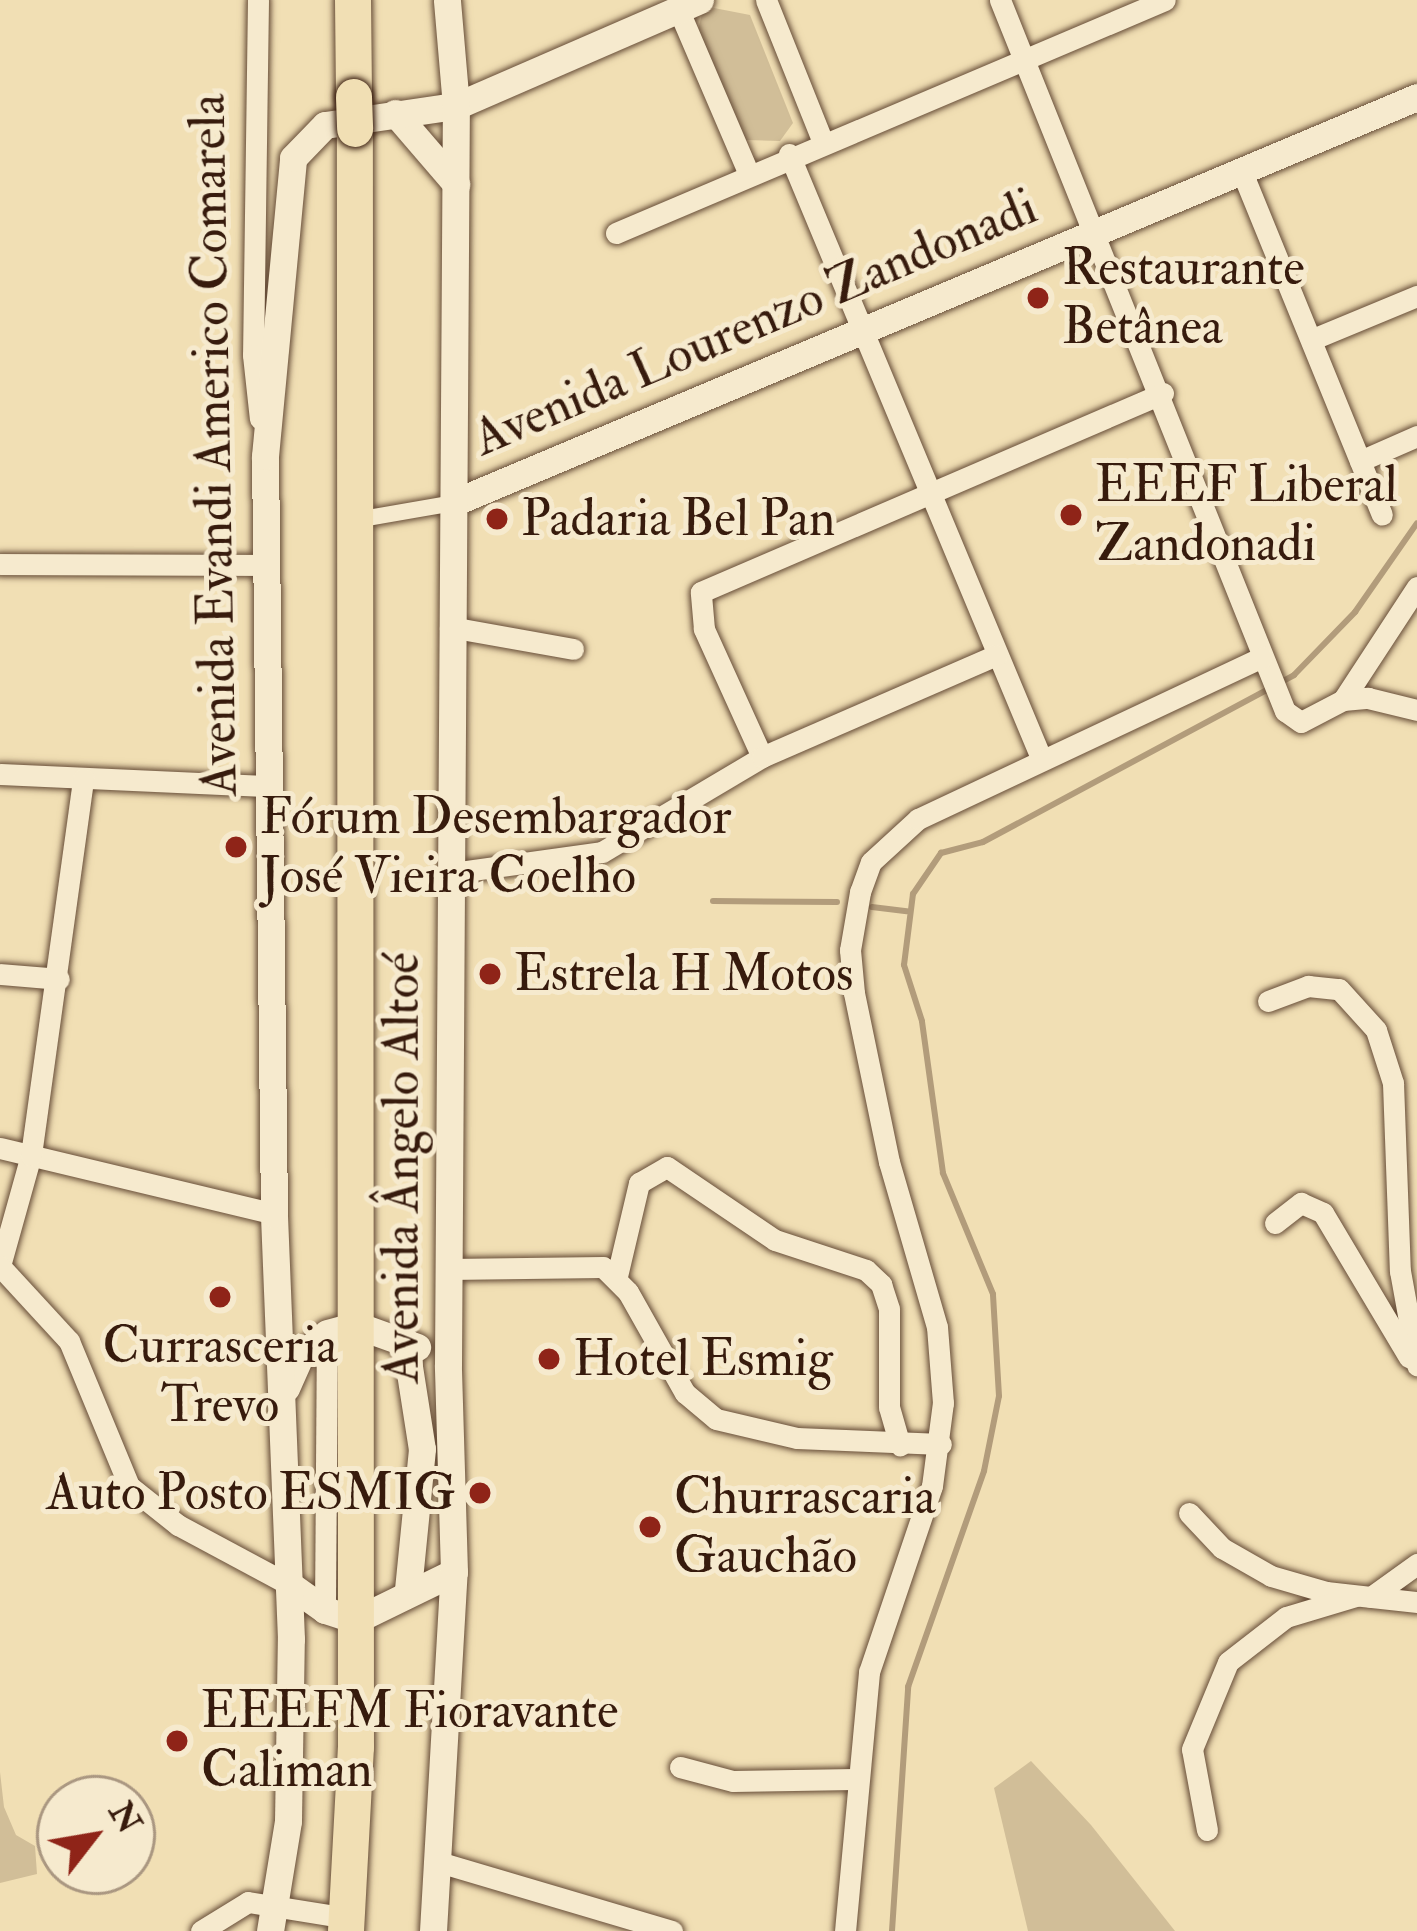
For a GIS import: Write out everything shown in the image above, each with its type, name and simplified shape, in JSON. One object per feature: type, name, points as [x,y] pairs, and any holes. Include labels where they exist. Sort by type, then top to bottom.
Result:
[{"type":"highway","points":[[346,1925],[340,1615],[355,520],[345,117],[352,0]]},
{"type":"street","name":"Avenida Evandi Americo Comarela","points":[[258,0],[253,356],[265,456],[274,1214],[290,1585],[289,1804],[273,1917]]},
{"type":"street","name":"Avenida Ângelo Altoé","points":[[433,1931],[442,1863],[454,1572],[448,1269],[456,106],[447,0]]},
{"type":"street","points":[[766,0],[823,140]]},
{"type":"street","points":[[1000,0],[1162,393],[1285,710],[1310,721],[1343,700],[1417,587]]},
{"type":"street","points":[[616,233],[789,154],[1165,0]]},
{"type":"street","points":[[265,456],[293,158],[345,117],[456,106],[690,5],[748,172]]},
{"type":"street","points":[[405,112],[451,50]]},
{"type":"street","name":"Avenida Lourenzo Zandonadi","points":[[453,503],[863,326],[1417,98]]},
{"type":"street","points":[[405,112],[456,184]]},
{"type":"street","points":[[789,154],[1041,758]]},
{"type":"street","points":[[1242,172],[1382,514]]},
{"type":"street","points":[[1313,339],[1417,296]]},
{"type":"street","points":[[762,757],[698,610],[701,592],[1162,393]]},
{"type":"street","points":[[1360,461],[1417,436]]},
{"type":"street","points":[[355,520],[453,503]]},
{"type":"street","points":[[0,564],[264,566]]},
{"type":"street","points":[[450,627],[573,649]]},
{"type":"street","points":[[452,873],[602,852],[762,757],[997,655]]},
{"type":"street","points":[[845,1931],[854,1779],[869,1672],[941,1444],[937,1327],[868,1069],[854,993],[853,920],[871,862],[892,836],[1041,758],[1266,668]]},
{"type":"street","points":[[1343,700],[1417,710]]},
{"type":"street","points":[[0,773],[266,786]]},
{"type":"street","points":[[83,779],[59,979],[31,1155],[0,1266],[69,1341],[129,1486],[178,1525],[340,1615],[454,1572]]},
{"type":"street","points":[[0,974],[59,979]]},
{"type":"street","points":[[1268,1001],[1308,986],[1339,989],[1376,1030],[1393,1083],[1400,1271],[1417,1368]]},
{"type":"street","points":[[0,1148],[274,1214]]},
{"type":"street","points":[[616,1276],[639,1183],[668,1167],[776,1240],[876,1276],[889,1310],[889,1406],[900,1445]]},
{"type":"street","points":[[1275,1223],[1301,1203],[1323,1213],[1417,1368]]},
{"type":"street","points":[[448,1269],[582,1264],[616,1276],[685,1393],[716,1419],[797,1438],[941,1444]]},
{"type":"street","points":[[285,1392],[301,1357],[341,1329],[405,1341],[448,1365]]},
{"type":"street","points":[[405,1341],[422,1449],[408,1590]]},
{"type":"street","points":[[1189,1513],[1222,1548],[1258,1570],[1364,1596],[1417,1602]]},
{"type":"street","points":[[1208,1830],[1192,1749],[1228,1662],[1286,1617],[1364,1596],[1417,1564]]},
{"type":"street","points":[[680,1767],[734,1781],[854,1779]]},
{"type":"street","points":[[442,1863],[672,1931]]},
{"type":"street","points":[[201,1931],[238,1904],[273,1917],[346,1925]]},
{"type":"shaded area","points":[[714,8],[750,15],[793,123],[780,141],[745,140],[698,30],[702,14]]},
{"type":"shaded area","points":[[1031,1761],[1091,1825],[1175,1931],[1028,1931],[994,1788]]},
{"type":"shaded area","points":[[0,1772],[4,1807],[16,1835],[35,1846],[36,1874],[0,1883]]},
{"type":"waterway","points":[[892,1931],[908,1687],[984,1471],[999,1396],[993,1294],[943,1173],[922,1021],[904,965],[913,894],[941,853],[983,842],[1294,675],[1355,612],[1417,523]]},
{"type":"waterway","points":[[713,901],[837,902]]},
{"type":"waterway","points":[[872,907],[907,911]]},
{"type":"place","name":"Restaurante Betânea","points":[[1038,298]]},
{"type":"place","name":"EEEF Liberal Zandonadi","points":[[1071,515]]},
{"type":"place","name":"Padaria Bel Pan","points":[[497,519]]},
{"type":"place","name":"Fórum Desembargador José Vieira Coelho","points":[[236,847]]},
{"type":"place","name":"Estrela H Motos","points":[[490,974]]},
{"type":"place","name":"Currasceria Trevo","points":[[220,1297]]},
{"type":"place","name":"Hotel Esmig","points":[[549,1359]]},
{"type":"place","name":"Auto Posto ESMIG","points":[[480,1493]]},
{"type":"place","name":"Churrascaria Gauchão","points":[[650,1527]]},
{"type":"place","name":"EEEFM Fioravante Caliman","points":[[177,1741]]}]
